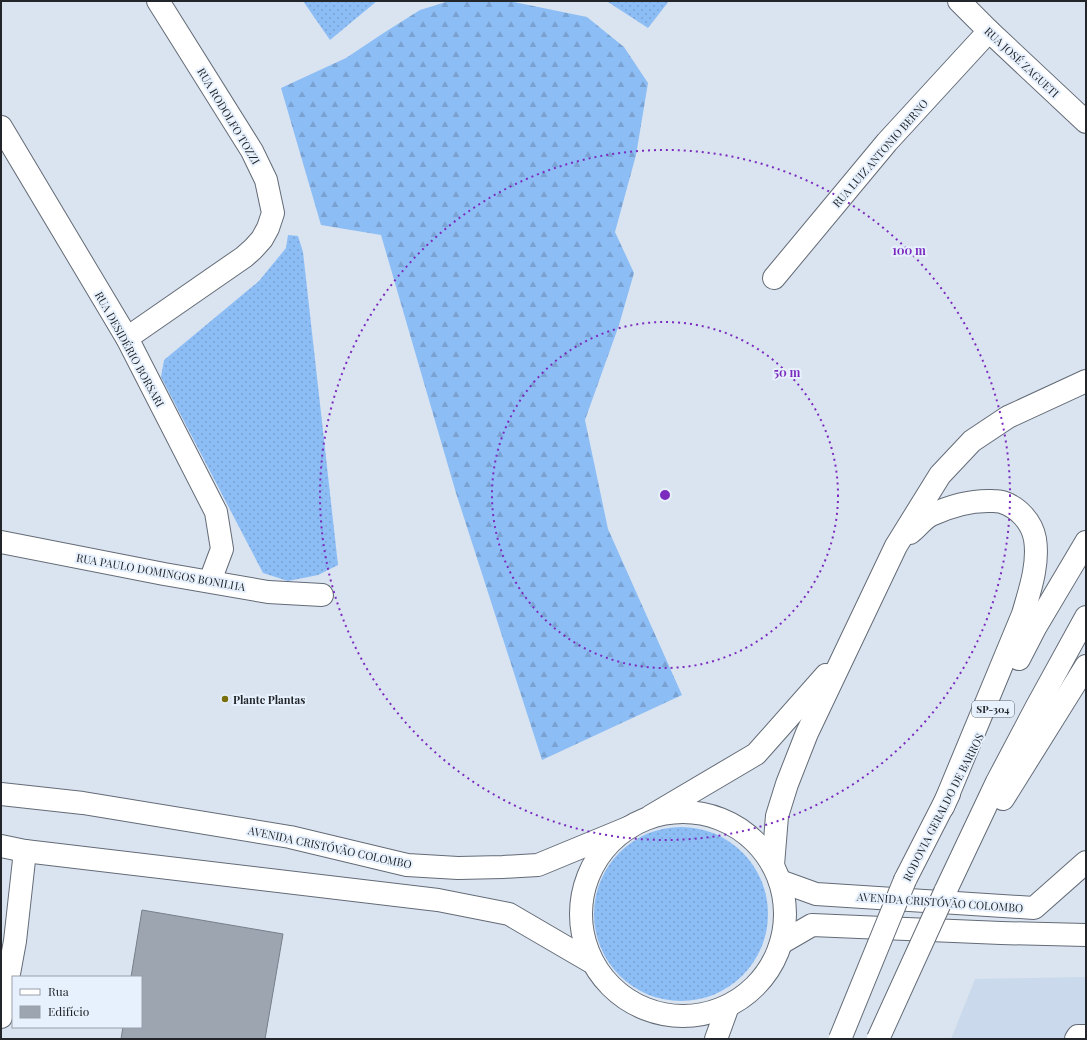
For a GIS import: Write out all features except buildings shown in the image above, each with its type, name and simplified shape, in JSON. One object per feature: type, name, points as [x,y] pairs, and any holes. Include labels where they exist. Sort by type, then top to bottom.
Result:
[{"type":"main road","name":"RUA RODOLFO TOZZI","points":[[127,338],[248,253],[262,239],[268,228],[273,213],[266,180],[252,151],[158,1]]},
{"type":"main road","name":"RUA JOSÉ ZAGUETI","points":[[959,1],[1086,122]]},
{"type":"main road","name":"RUA LUIZ ANTONIO BERNO","points":[[774,278],[887,142],[989,31]]},
{"type":"main road","name":"RUA DESIDÉRIO BORSARI","points":[[1,127],[127,338],[216,512],[222,549],[210,581]]},
{"type":"main road","points":[[776,873],[777,816],[786,784],[807,732],[896,546],[940,475],[972,441],[1008,417],[1086,381]]},
{"type":"main road","points":[[896,546],[930,516],[971,502],[988,501],[1002,502],[1014,508],[1023,515],[1031,527],[1035,539],[1036,558],[1032,584],[1023,614],[943,807]]},
{"type":"main road","name":"RUA PAULO DOMINGOS BONILHA","points":[[1,542],[164,574],[268,592],[322,595]]},
{"type":"main road","name":"RODOVIA GERALDO DE BARROS","points":[[840,1039],[905,880],[1034,628],[1086,542]]},
{"type":"main road","name":"SP-304","points":[[878,1039],[1000,775],[1086,617]]},
{"type":"main road","points":[[651,816],[675,811],[698,812],[721,819],[741,830],[759,846],[776,873],[786,896],[781,944],[753,988],[728,1006],[704,1014],[677,1016],[652,1012],[628,1000],[608,984],[593,962],[584,938],[581,913],[584,887],[594,863],[609,842],[630,827],[756,754],[843,656]]},
{"type":"main road","points":[[946,890],[1086,666]]},
{"type":"main road","name":"AVENIDA CRISTÓVÃO COLOMBO","points":[[1,794],[83,803],[290,837],[407,864],[458,868],[538,865],[630,827]]},
{"type":"main road","points":[[1,846],[24,851],[438,900],[509,914],[593,962]]},
{"type":"main road","points":[[1,1017],[15,941],[24,851]]},
{"type":"main road","name":"AVENIDA CRISTÓVÃO COLOMBO","points":[[776,873],[816,894],[1034,908],[1086,862]]},
{"type":"main road","points":[[781,944],[812,925],[1086,935]]},
{"type":"main road","points":[[716,1039],[728,1006]]},
{"type":"main road","points":[[1076,1039],[1078,1036],[1086,1036]]},
{"type":"shaded area","points":[[1086,977],[1086,1039],[951,1039],[975,979]]},
{"type":"green space","points":[[303,1],[377,1],[330,40]]},
{"type":"green space","points":[[449,1],[509,1],[587,17],[624,47],[648,83],[636,155],[615,232],[634,273],[619,325],[585,420],[608,529],[682,695],[542,760],[456,493],[381,235],[321,225],[281,88],[346,58],[420,10]]},
{"type":"green space","points":[[603,1],[669,1],[648,28],[608,2]]},
{"type":"green space","points":[[288,235],[298,236],[303,252],[338,565],[318,575],[288,581],[263,573],[161,377],[164,360],[259,281],[286,248]]},
{"type":"green space","points":[[672,827],[690,827],[722,837],[743,852],[758,873],[768,905],[768,923],[758,955],[743,976],[722,991],[706,997],[690,1001],[672,1001],[640,991],[619,976],[604,955],[598,939],[594,923],[594,905],[604,873],[619,852],[640,837],[656,831]]},
{"type":"place","name":"Plante Plantas","points":[[225,699]]}]
